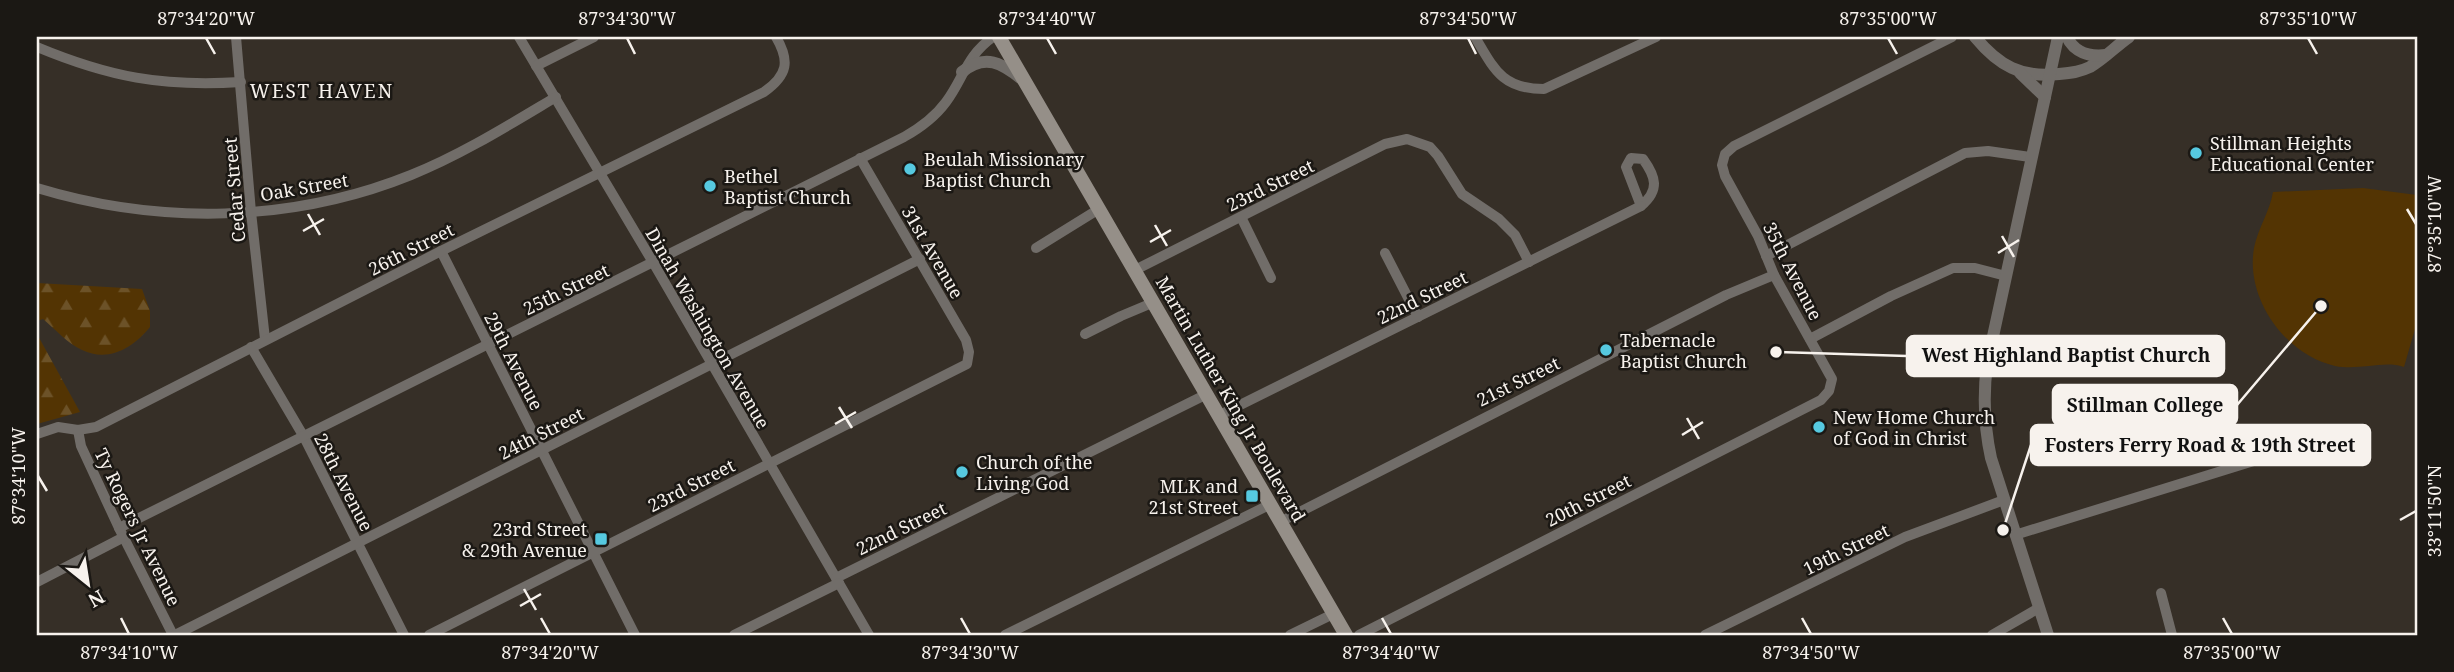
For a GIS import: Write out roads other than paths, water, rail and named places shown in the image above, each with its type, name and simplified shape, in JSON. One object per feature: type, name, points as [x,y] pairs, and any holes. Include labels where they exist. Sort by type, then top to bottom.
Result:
[{"type":"main road","name":"Martin Luther King Jr Boulevard","points":[[999,37],[1346,635]]},
{"type":"street","name":"Cedar Street","points":[[236,37],[265,340]]},
{"type":"street","name":"Dinah Washington Avenue","points":[[519,37],[869,635]]},
{"type":"street","points":[[536,66],[594,37]]},
{"type":"street","name":"26th Street","points":[[37,434],[58,427],[78,430],[96,427],[441,251],[764,92],[782,75],[785,63],[784,51],[775,37]]},
{"type":"street","name":"25th Street","points":[[37,582],[122,533],[304,438],[904,138],[931,118],[946,101],[979,46],[993,37]]},
{"type":"street","points":[[1475,37],[1500,77],[1535,89],[1553,86],[1648,38]]},
{"type":"street","name":"35th Avenue","points":[[1829,391],[1832,379],[1774,275],[1758,236],[1725,176],[1722,165],[1725,154],[1734,146],[1952,37]]},
{"type":"street","points":[[1975,37],[1990,55],[2020,73],[2045,97]]},
{"type":"street","points":[[2048,635],[1988,444],[1984,398],[1987,364],[2058,37]]},
{"type":"street","points":[[2067,37],[2070,43],[2084,53],[2105,55]]},
{"type":"street","points":[[2020,73],[2076,73],[2090,67],[2129,37]]},
{"type":"street","points":[[37,47],[94,69],[138,80],[186,84],[241,82]]},
{"type":"street","points":[[962,72],[973,64],[991,62],[1011,70],[1025,81]]},
{"type":"street","name":"Oak Street","points":[[37,188],[144,211],[201,215],[280,209],[347,196],[412,175],[503,128],[555,97]]},
{"type":"street","name":"23rd Street","points":[[1135,270],[1385,144],[1407,139],[1423,144],[1438,156],[1462,194],[1507,227],[1522,245],[1529,262]]},
{"type":"street","points":[[1766,256],[1965,153],[1988,151],[2030,157]]},
{"type":"street","name":"31st Avenue","points":[[860,158],[966,340],[969,352],[967,364]]},
{"type":"street","name":"22nd Street","points":[[1218,416],[1641,206]]},
{"type":"street","points":[[1037,248],[1099,209]]},
{"type":"street","points":[[1241,217],[1271,278]]},
{"type":"street","name":"29th Avenue","points":[[441,251],[635,635]]},
{"type":"street","points":[[1385,253],[1418,317]]},
{"type":"street","name":"24th Street","points":[[174,635],[920,259]]},
{"type":"street","points":[[1810,339],[1891,296],[1953,268],[1975,268],[2006,276]]},
{"type":"street","name":"21st Street","points":[[1280,522],[1726,295],[1774,275]]},
{"type":"street","points":[[1085,334],[1152,303]]},
{"type":"street","name":"28th Avenue","points":[[251,347],[304,438],[404,635]]},
{"type":"street","name":"23rd Street","points":[[429,635],[967,364]]},
{"type":"street","name":"20th Street","points":[[1359,635],[1811,406],[1829,391]]},
{"type":"street","name":"22nd Street","points":[[734,635],[1205,395]]},
{"type":"street","name":"Ty Rogers Jr Avenue","points":[[78,430],[81,446],[174,635]]},
{"type":"street","points":[[2015,536],[2273,455]]},
{"type":"street","name":"19th Street","points":[[1705,635],[1898,540],[2004,500]]},
{"type":"street","points":[[1005,635],[1269,505]]},
{"type":"street","points":[[2161,593],[2172,635]]},
{"type":"street","points":[[1992,635],[2039,608]]},
{"type":"street","points":[[1290,635],[1333,614]]},
{"type":"place","name":"Stillman Heights Educational Center","points":[[2196,153]]},
{"type":"place","name":"Beulah Missionary Baptist Church","points":[[910,169]]},
{"type":"place","name":"Bethel Baptist Church","points":[[710,186]]},
{"type":"place","name":"Stillman College","points":[[2321,306]]},
{"type":"place","name":"Tabernacle Baptist Church","points":[[1606,350]]},
{"type":"place","name":"West Highland Baptist Church","points":[[1776,352]]},
{"type":"place","name":"New Home Church of God in Christ","points":[[1819,427]]},
{"type":"place","name":"Church of the Living God","points":[[962,472]]},
{"type":"place","name":"MLK and 21st Street","points":[[1252,496]]},
{"type":"place","name":"Fosters Ferry Road & 19th Street","points":[[2003,530]]},
{"type":"place","name":"23rd Street & 29th Avenue","points":[[601,539]]},
{"type":"district","name":"WEST HAVEN","points":[[322,91]]}]
